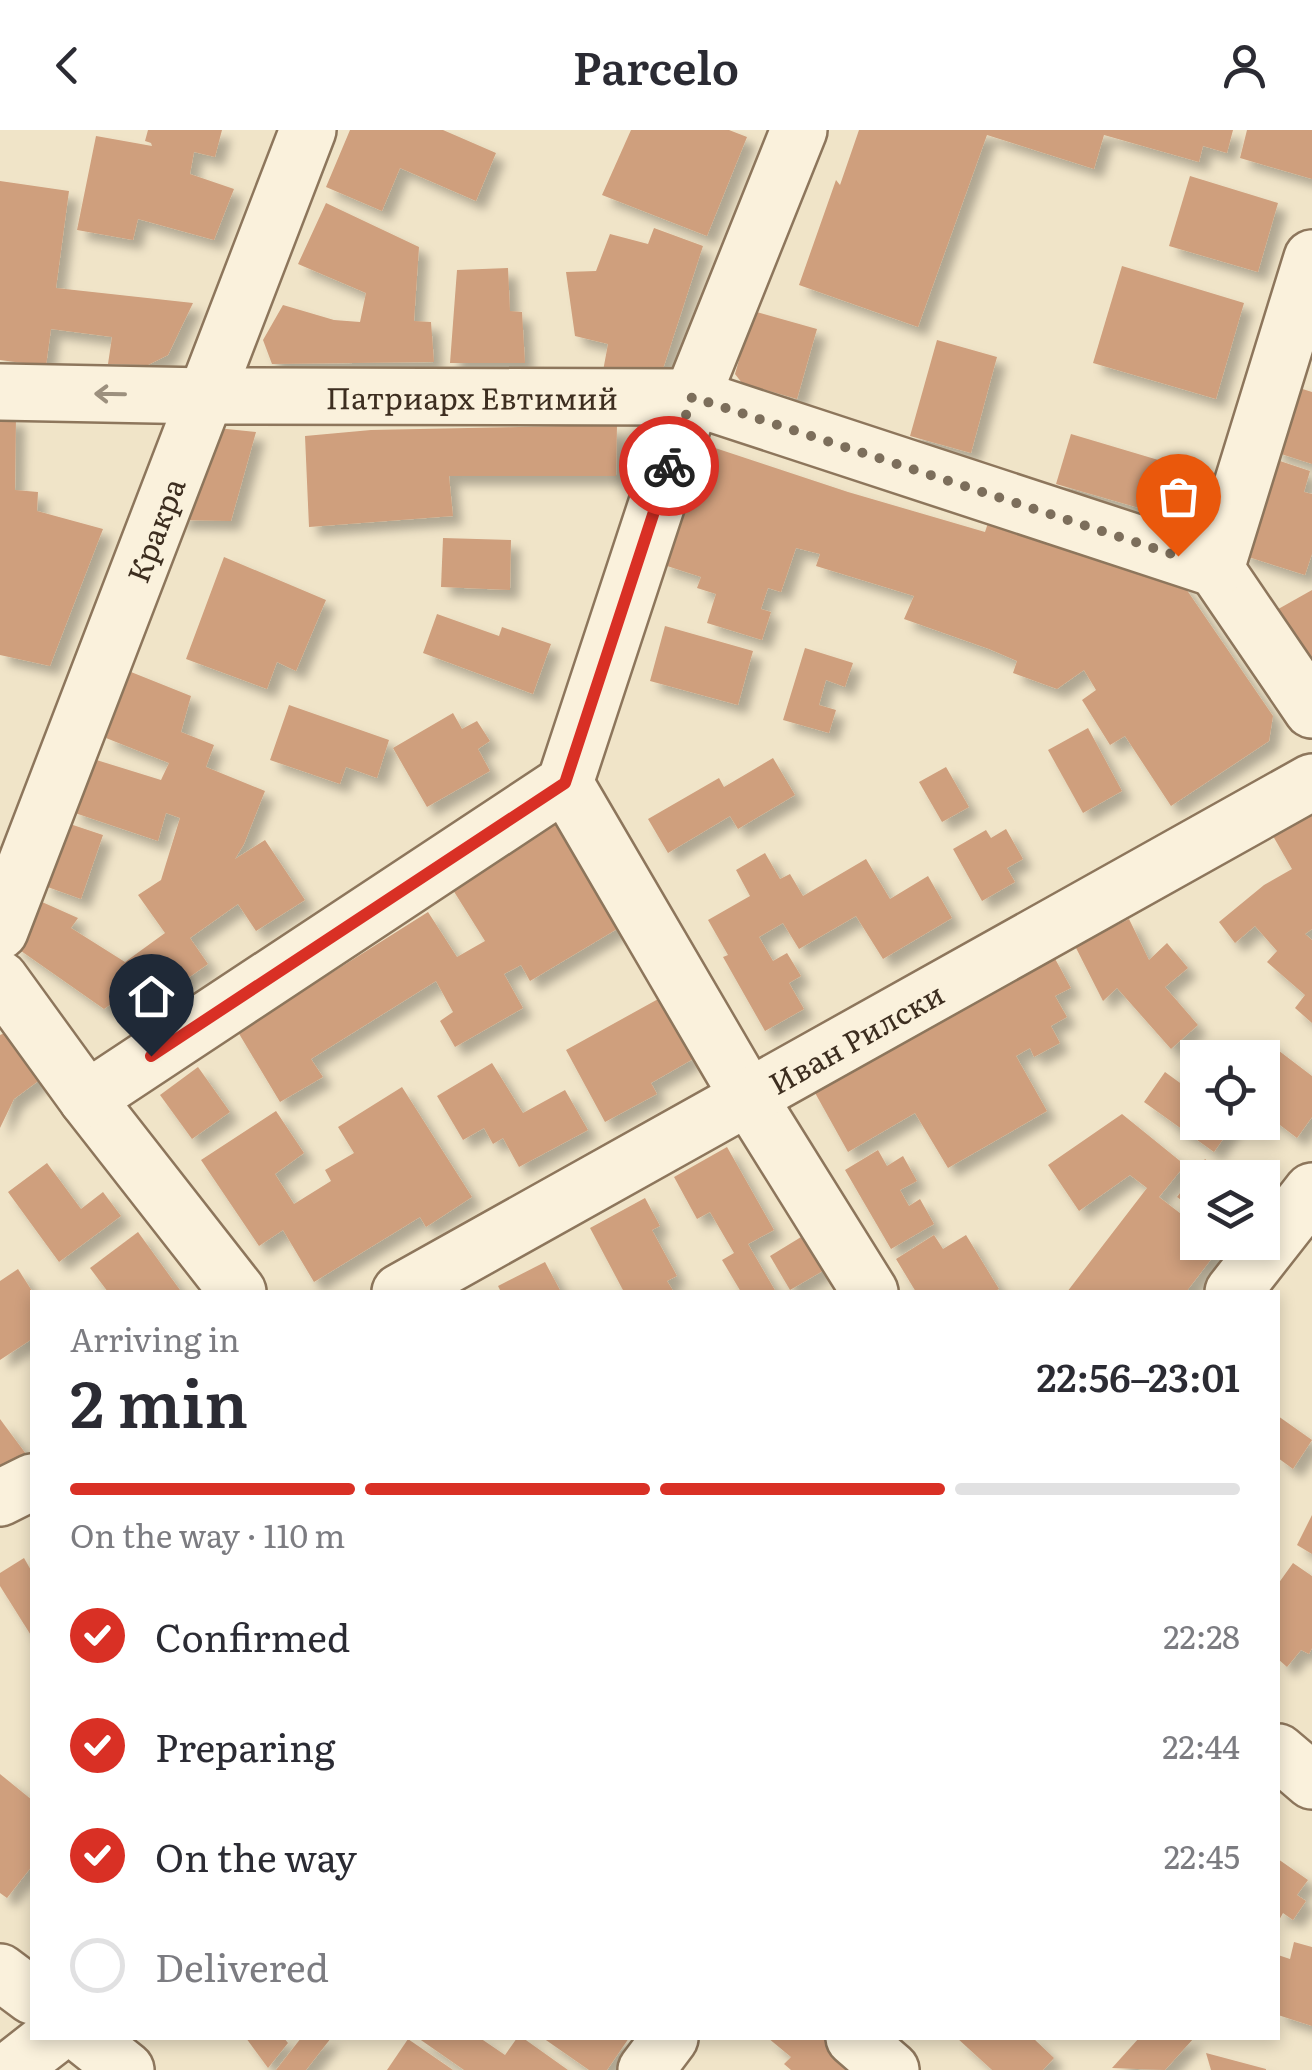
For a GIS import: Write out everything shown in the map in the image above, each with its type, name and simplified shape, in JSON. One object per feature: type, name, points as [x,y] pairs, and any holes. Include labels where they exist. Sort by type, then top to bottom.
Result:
[{"type":"street","name":"Кракра","points":[[0,931],[308,130]]},
{"type":"street","points":[[87,1098],[565,783],[692,397],[798,130]]},
{"type":"street","points":[[1312,258],[1216,569],[1312,710]]},
{"type":"street","name":"Патриарх Евтимий","points":[[0,392],[692,397],[1216,569]]},
{"type":"street","name":"Иван Рилски","points":[[404,1290],[1312,782]]},
{"type":"street","points":[[565,783],[749,1098],[869,1290]]},
{"type":"street","points":[[0,979],[236,1290]]},
{"type":"street","points":[[1236,1290],[1312,1191]]},
{"type":"street","points":[[0,1498],[30,1483]]},
{"type":"street","points":[[1280,1754],[1312,1781]]},
{"type":"street","points":[[0,1972],[30,1994]]},
{"type":"street","points":[[10,2070],[48,2040]]},
{"type":"street","points":[[88,2040],[126,2070]]},
{"type":"street","points":[[646,2070],[668,2040]]},
{"type":"street","points":[[856,2040],[891,2070]]},
{"type":"building","points":[[148,130],[222,130],[215,157],[194,152],[190,174],[234,189],[214,240],[138,219],[133,240],[77,230],[96,136],[152,146],[145,141]]},
{"type":"building","points":[[350,130],[443,130],[496,153],[476,201],[400,168],[382,211],[326,187]]},
{"type":"building","points":[[631,130],[729,130],[747,137],[707,236],[602,195]]},
{"type":"building","points":[[859,130],[1233,130],[1227,153],[1203,146],[1199,162],[1104,135],[1094,169],[987,135],[918,327],[799,285],[836,180],[840,185]]},
{"type":"building","points":[[1247,130],[1312,130],[1312,179],[1240,158]]},
{"type":"building","points":[[1190,176],[1278,203],[1258,272],[1169,246]]},
{"type":"building","points":[[0,181],[69,191],[56,288],[193,303],[168,355],[148,365],[108,364],[112,337],[51,329],[46,366],[0,360]]},
{"type":"building","points":[[326,203],[419,247],[414,321],[431,322],[434,362],[272,364],[263,340],[283,305],[334,320],[360,322],[366,293],[298,264]]},
{"type":"building","points":[[654,228],[703,246],[662,372],[603,371],[608,344],[575,336],[566,272],[596,271],[610,234],[648,244]]},
{"type":"building","points":[[1122,266],[1244,303],[1216,399],[1093,363]]},
{"type":"building","points":[[508,268],[510,311],[522,312],[525,363],[450,363],[457,270]]},
{"type":"building","points":[[753,311],[817,329],[797,399],[742,383],[735,374]]},
{"type":"building","points":[[937,340],[997,357],[971,453],[910,436]]},
{"type":"building","points":[[1293,386],[1312,392],[1312,464],[1272,451]]},
{"type":"building","points":[[0,417],[16,417],[15,490],[38,492],[37,511],[103,529],[50,666],[0,655]]},
{"type":"building","points":[[617,425],[616,476],[449,476],[453,516],[309,527],[305,436],[371,430]]},
{"type":"building","points":[[217,428],[256,432],[231,521],[176,520]]},
{"type":"building","points":[[1071,434],[1212,476],[1198,525],[1056,484]]},
{"type":"building","points":[[700,443],[985,532],[990,517],[1182,583],[1273,716],[1269,741],[1171,806],[1125,736],[1110,745],[1082,700],[1096,690],[1084,670],[1057,689],[1013,673],[1017,661],[904,619],[914,596],[816,566],[820,554],[796,548],[781,592],[768,588],[761,609],[771,612],[762,640],[707,623],[716,594],[697,588],[701,577],[661,564]]},
{"type":"building","points":[[1271,458],[1310,471],[1304,492],[1312,494],[1312,554],[1305,575],[1239,554]]},
{"type":"building","points":[[443,538],[511,540],[510,590],[441,587]]},
{"type":"building","points":[[224,557],[326,600],[296,671],[277,662],[267,689],[186,659]]},
{"type":"building","points":[[1312,590],[1312,681],[1273,612]]},
{"type":"building","points":[[437,614],[499,636],[502,627],[551,644],[533,694],[423,653]]},
{"type":"building","points":[[665,626],[753,651],[738,705],[650,681]]},
{"type":"building","points":[[805,648],[853,663],[845,687],[826,680],[819,705],[836,710],[829,733],[783,720]]},
{"type":"building","points":[[131,672],[191,696],[181,732],[214,745],[206,767],[265,791],[235,859],[265,840],[305,900],[256,931],[238,904],[190,938],[208,964],[134,1016],[120,998],[104,1009],[14,946],[33,898],[78,918],[71,928],[125,962],[165,933],[138,895],[161,880],[180,818],[166,813],[158,841],[72,812],[90,758],[161,780],[169,763],[106,738]]},
{"type":"building","points":[[289,705],[389,740],[377,778],[346,767],[340,784],[270,760]]},
{"type":"building","points":[[453,713],[462,729],[477,721],[490,741],[478,749],[490,771],[427,807],[393,748]]},
{"type":"building","points":[[1088,728],[1122,791],[1083,813],[1048,750]]},
{"type":"building","points":[[773,758],[795,795],[738,829],[730,816],[668,853],[648,819],[719,778],[724,787]]},
{"type":"building","points":[[946,767],[969,807],[942,822],[919,782]]},
{"type":"building","points":[[566,812],[632,920],[530,981],[521,965],[504,974],[523,1008],[455,1047],[440,1021],[453,1012],[436,981],[311,1059],[323,1077],[280,1102],[238,1032],[428,912],[457,957],[485,941],[448,882]]},
{"type":"building","points":[[1312,813],[1312,929],[1305,934],[1312,940],[1312,1023],[1295,1008],[1305,995],[1267,962],[1277,951],[1255,926],[1235,943],[1219,922],[1264,885],[1292,869],[1273,836]]},
{"type":"building","points":[[64,822],[103,835],[81,899],[42,885]]},
{"type":"building","points":[[1006,829],[1023,859],[1007,868],[1015,882],[982,901],[953,849],[986,830],[991,838]]},
{"type":"building","points":[[765,853],[780,879],[790,874],[803,896],[866,859],[890,899],[928,876],[952,918],[883,959],[856,916],[799,949],[783,923],[759,937],[773,961],[787,953],[801,976],[789,983],[804,1009],[765,1031],[723,957],[728,955],[708,920],[750,896],[736,870]]},
{"type":"building","points":[[1129,919],[1149,960],[1167,943],[1188,968],[1165,987],[1198,1025],[1171,1049],[1117,988],[1103,1001],[1075,946]]},
{"type":"building","points":[[1053,955],[1071,988],[1055,996],[1067,1017],[1051,1026],[1060,1043],[1034,1057],[1030,1048],[1016,1056],[1047,1111],[948,1168],[915,1113],[848,1152],[814,1091]]},
{"type":"building","points":[[660,998],[693,1059],[651,1083],[657,1094],[605,1122],[566,1050]]},
{"type":"building","points":[[16,1028],[49,1073],[14,1099],[0,1128],[0,1035]]},
{"type":"building","points":[[1280,1052],[1312,1076],[1312,1117],[1297,1138],[1280,1125]]},
{"type":"building","points":[[492,1063],[523,1113],[565,1090],[588,1130],[519,1167],[503,1138],[493,1144],[484,1128],[463,1140],[437,1096]]},
{"type":"building","points":[[198,1067],[230,1112],[192,1139],[160,1095]]},
{"type":"building","points":[[1165,1072],[1180,1083],[1180,1128],[1144,1102]]},
{"type":"building","points":[[402,1087],[472,1197],[426,1227],[420,1217],[314,1282],[283,1230],[259,1246],[201,1160],[276,1111],[304,1153],[275,1174],[294,1204],[331,1181],[325,1170],[354,1153],[338,1127]]},
{"type":"building","points":[[1122,1114],[1180,1161],[1180,1171],[1159,1197],[1180,1213],[1180,1260],[1211,1260],[1188,1290],[1069,1290],[1147,1188],[1130,1175],[1079,1211],[1048,1165]]},
{"type":"building","points":[[1197,1140],[1222,1140],[1214,1152]]},
{"type":"building","points":[[727,1147],[774,1230],[748,1244],[775,1290],[740,1290],[722,1260],[734,1253],[710,1212],[697,1219],[674,1177]]},
{"type":"building","points":[[878,1150],[887,1166],[903,1156],[917,1181],[900,1190],[909,1206],[920,1199],[934,1224],[891,1249],[845,1170]]},
{"type":"building","points":[[47,1163],[81,1209],[103,1192],[121,1216],[59,1262],[8,1192]]},
{"type":"building","points":[[645,1198],[660,1226],[652,1230],[677,1276],[667,1281],[673,1290],[623,1290],[590,1228]]},
{"type":"building","points":[[138,1232],[180,1290],[106,1290],[90,1268]]},
{"type":"building","points":[[806,1234],[826,1269],[790,1290],[770,1256]]},
{"type":"building","points":[[934,1235],[943,1249],[966,1235],[999,1289],[915,1290],[896,1259]]},
{"type":"building","points":[[545,1262],[560,1290],[500,1290],[498,1286]]},
{"type":"building","points":[[18,1269],[31,1290],[30,1340],[0,1360],[0,1281]]},
{"type":"building","points":[[1280,1417],[1312,1440],[1293,1469],[1280,1459]]},
{"type":"building","points":[[0,1419],[26,1454],[0,1471]]},
{"type":"building","points":[[1312,1515],[1312,1554],[1297,1545]]},
{"type":"building","points":[[24,1558],[30,1568],[30,1634],[0,1586],[0,1573]]},
{"type":"building","points":[[1293,1563],[1312,1576],[1312,1648],[1309,1654],[1301,1650],[1287,1667],[1280,1661],[1280,1581]]},
{"type":"building","points":[[0,1774],[30,1798],[30,1869],[7,1898],[0,1893]]},
{"type":"building","points":[[1280,1860],[1308,1880],[1297,1895],[1306,1901],[1293,1920],[1283,1913],[1280,1918]]},
{"type":"building","points":[[1294,1942],[1312,1947],[1312,2026],[1280,2016],[1280,1956],[1290,1959]]},
{"type":"building","points":[[247,2040],[288,2043],[268,2068]]},
{"type":"building","points":[[299,2040],[329,2040],[306,2070],[276,2070]]},
{"type":"building","points":[[409,2040],[453,2070],[387,2070]]},
{"type":"building","points":[[421,2040],[483,2040],[505,2055],[516,2040],[526,2040],[568,2070],[464,2070]]},
{"type":"building","points":[[546,2040],[628,2040],[607,2070],[589,2070]]},
{"type":"building","points":[[770,2040],[832,2040],[860,2070],[791,2070],[784,2064],[791,2057]]},
{"type":"building","points":[[959,2040],[1035,2040],[1054,2058],[1043,2070],[992,2070]]},
{"type":"building","points":[[1137,2040],[1192,2040],[1165,2070],[1112,2068]]},
{"type":"building","points":[[1206,2053],[1266,2069],[1266,2070],[1211,2070]]},
{"type":"way so far","points":[[669,466],[692,397],[1178,556]]},
{"type":"route","points":[[151,1056],[565,783],[669,466]]}]
